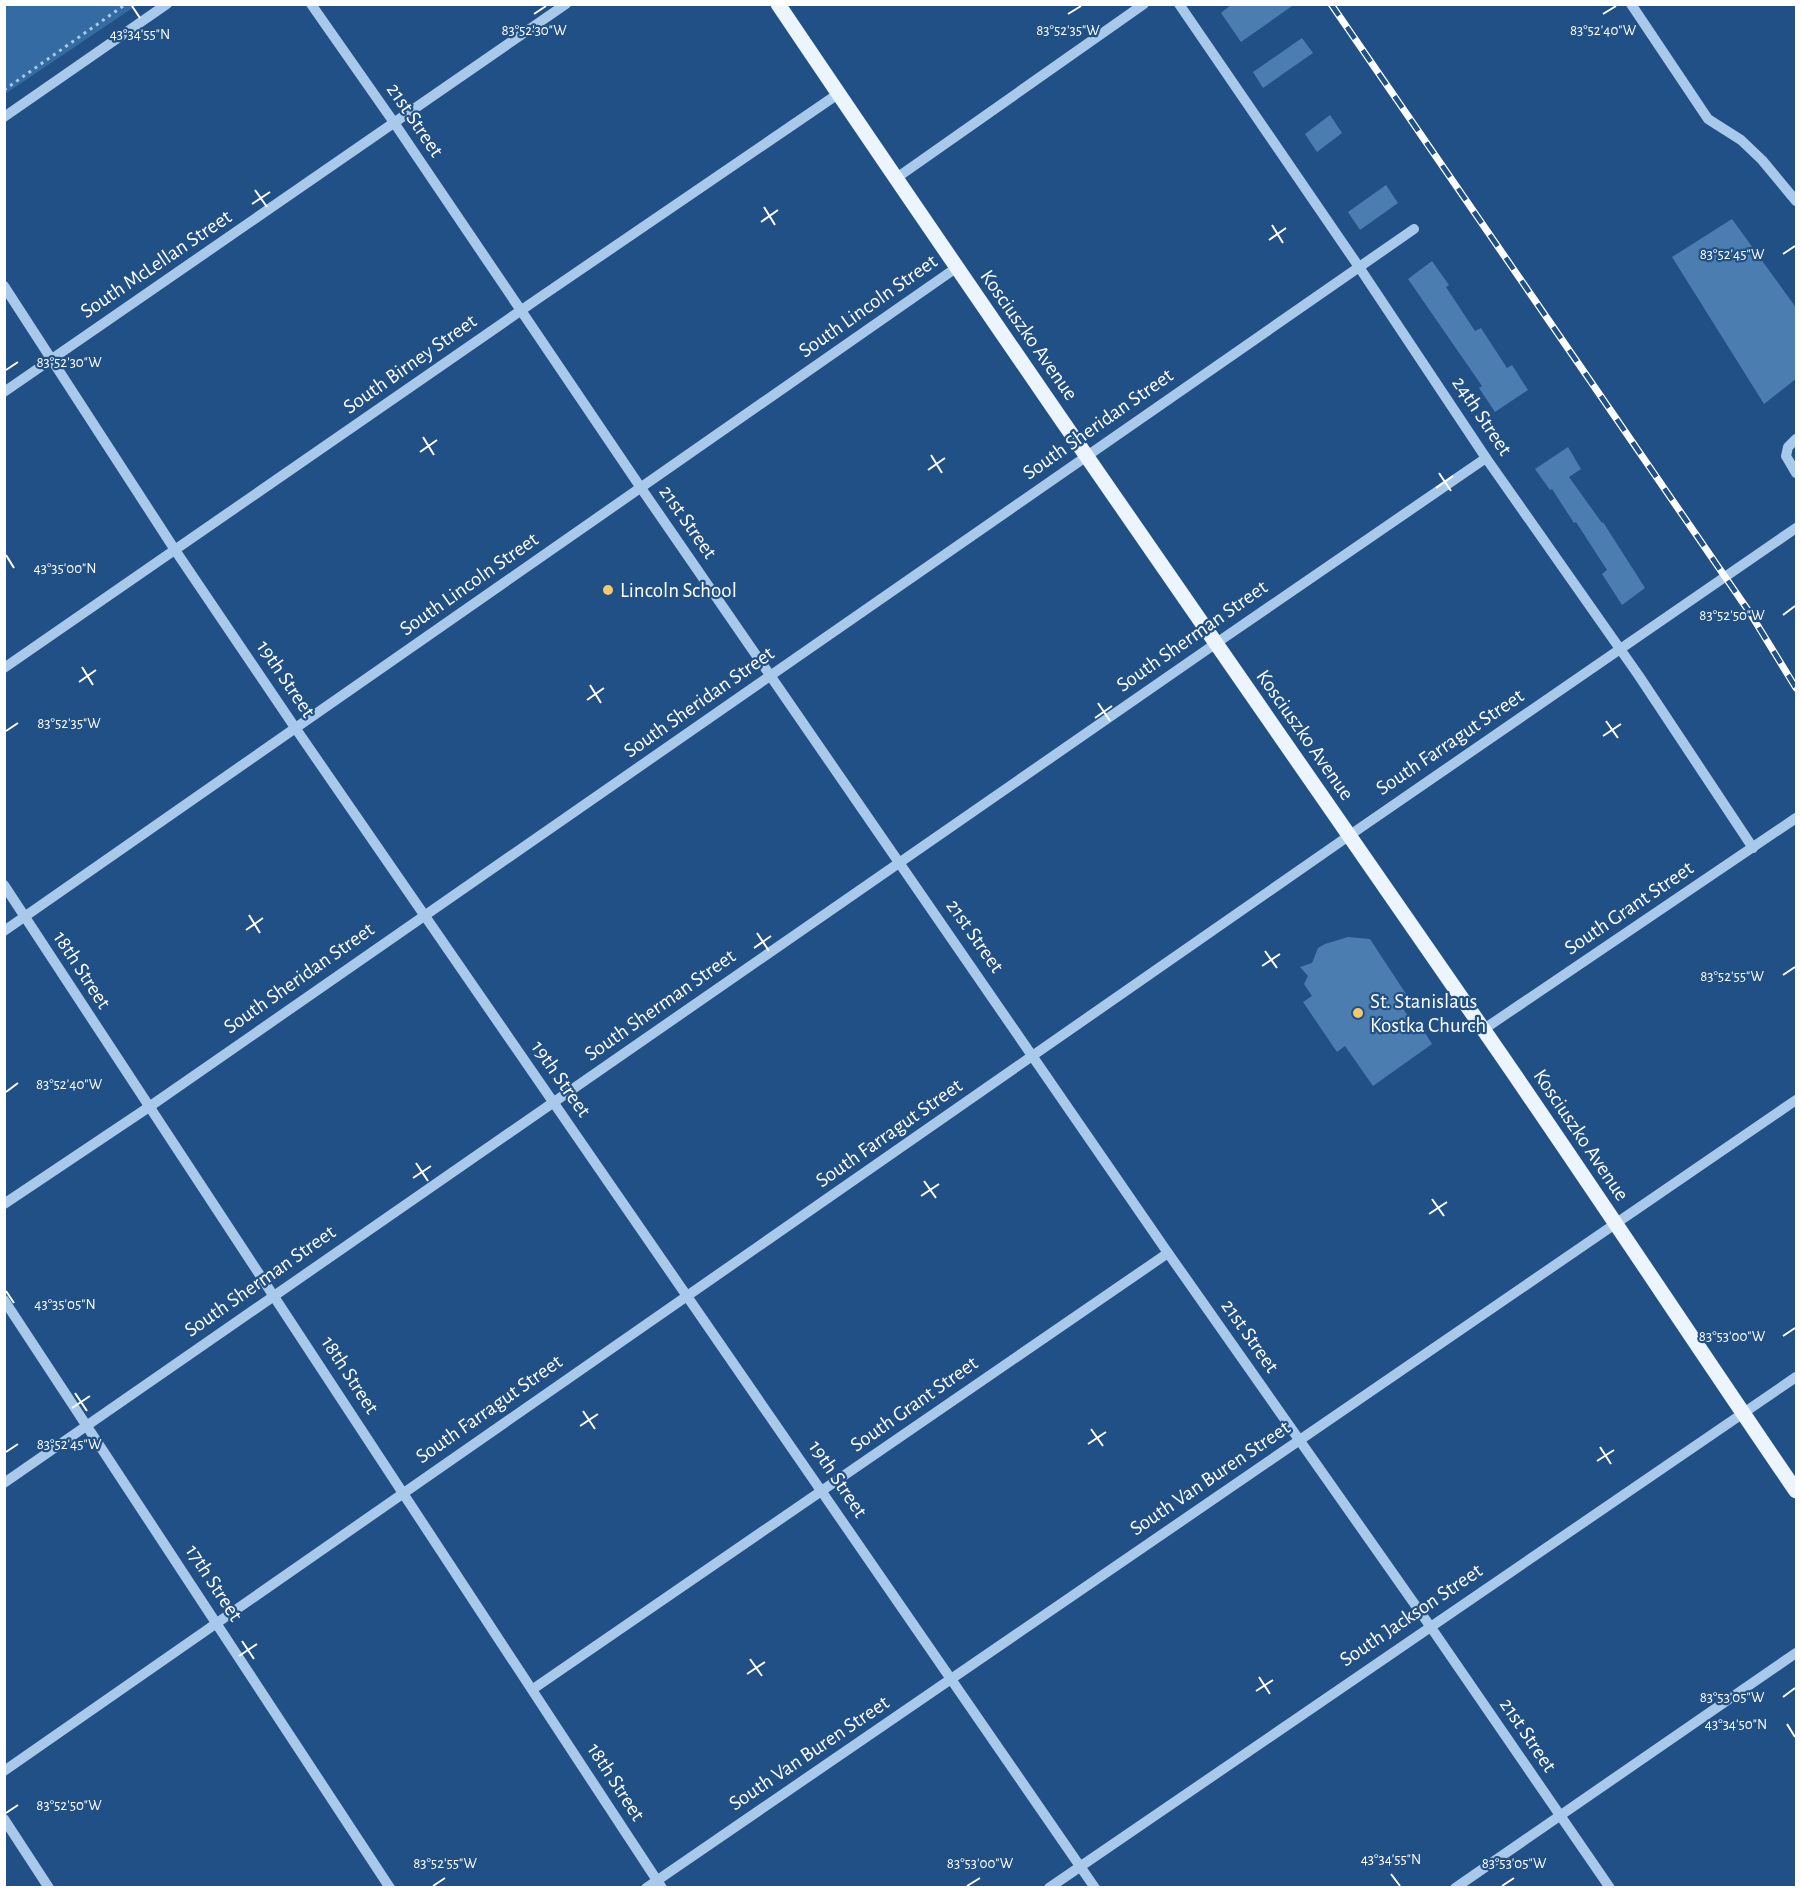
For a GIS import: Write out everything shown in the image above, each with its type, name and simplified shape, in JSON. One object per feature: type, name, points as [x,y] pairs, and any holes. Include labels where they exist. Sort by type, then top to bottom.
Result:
[{"type":"main road","name":"Kosciuszko Avenue","points":[[778,4],[956,268],[1484,1029],[1797,1491]]},
{"type":"street","points":[[4,117],[167,4]]},
{"type":"street","name":"21st Street","points":[[311,4],[1168,1253],[1610,1887]]},
{"type":"street","name":"South McLellan Street","points":[[4,392],[566,4]]},
{"type":"street","points":[[895,179],[1144,4]]},
{"type":"street","name":"24th Street","points":[[1179,4],[1753,848]]},
{"type":"street","points":[[1631,4],[1679,79],[1708,119],[1741,140],[1762,160],[1797,201]]},
{"type":"street","name":"South Birney Street","points":[[4,668],[838,94]]},
{"type":"street","name":"South Sheridan Street","points":[[4,1204],[149,1107],[1414,229]]},
{"type":"street","name":"South Lincoln Street","points":[[4,931],[956,268]]},
{"type":"street","name":"19th Street","points":[[4,286],[175,550],[296,729],[1095,1887]]},
{"type":"street","points":[[1797,439],[1788,447],[1786,456],[1797,473]]},
{"type":"street","name":"South Sherman Street","points":[[4,1483],[1486,458]]},
{"type":"street","name":"South Farragut Street","points":[[4,1771],[1350,835],[1797,528]]},
{"type":"street","name":"South Grant Street","points":[[1484,1029],[1797,818]]},
{"type":"street","name":"18th Street","points":[[4,885],[659,1884]]},
{"type":"street","name":"South Van Buren Street","points":[[646,1887],[659,1884],[1299,1440],[1797,1100]]},
{"type":"street","name":"South Grant Street","points":[[533,1689],[1168,1253]]},
{"type":"street","name":"17th Street","points":[[4,1300],[390,1887]]},
{"type":"street","name":"South Jackson Street","points":[[1049,1887],[1797,1377]]},
{"type":"street","points":[[1455,1887],[1797,1653]]},
{"type":"street","points":[[4,1819],[49,1887]]},
{"type":"path","points":[[4,90],[126,4]]},
{"type":"shaded area","points":[[5,4],[137,4],[137,5],[5,94]]},
{"type":"building","points":[[1232,4],[1295,4],[1241,42],[1221,13]]},
{"type":"building","points":[[1302,38],[1313,53],[1263,88],[1253,72]]},
{"type":"building","points":[[1330,115],[1342,133],[1317,152],[1305,134]]},
{"type":"building","points":[[1386,185],[1398,203],[1360,230],[1348,212]]},
{"type":"building","points":[[1732,219],[1797,309],[1797,378],[1764,404],[1672,257]]},
{"type":"building","points":[[1432,261],[1449,285],[1446,287],[1475,331],[1481,328],[1507,368],[1512,365],[1528,390],[1495,412],[1479,388],[1482,386],[1408,279]]},
{"type":"building","points":[[1568,447],[1581,469],[1569,477],[1603,522],[1645,588],[1622,605],[1602,574],[1607,570],[1576,522],[1574,523],[1552,489],[1550,490],[1535,469]]},
{"type":"building","name":"St. Stanislaus Kostka Church","points":[[1348,937],[1370,939],[1408,997],[1399,1003],[1432,1044],[1373,1086],[1345,1046],[1337,1052],[1303,1002],[1312,996],[1304,984],[1308,976],[1300,967],[1312,963],[1318,948]]},
{"type":"railway","points":[[1331,4],[1750,613],[1796,688]]},
{"type":"place","name":"Lincoln School","points":[[608,590]]},
{"type":"place","name":"St. Stanislaus Kostka Church","points":[[1358,1013]]}]
